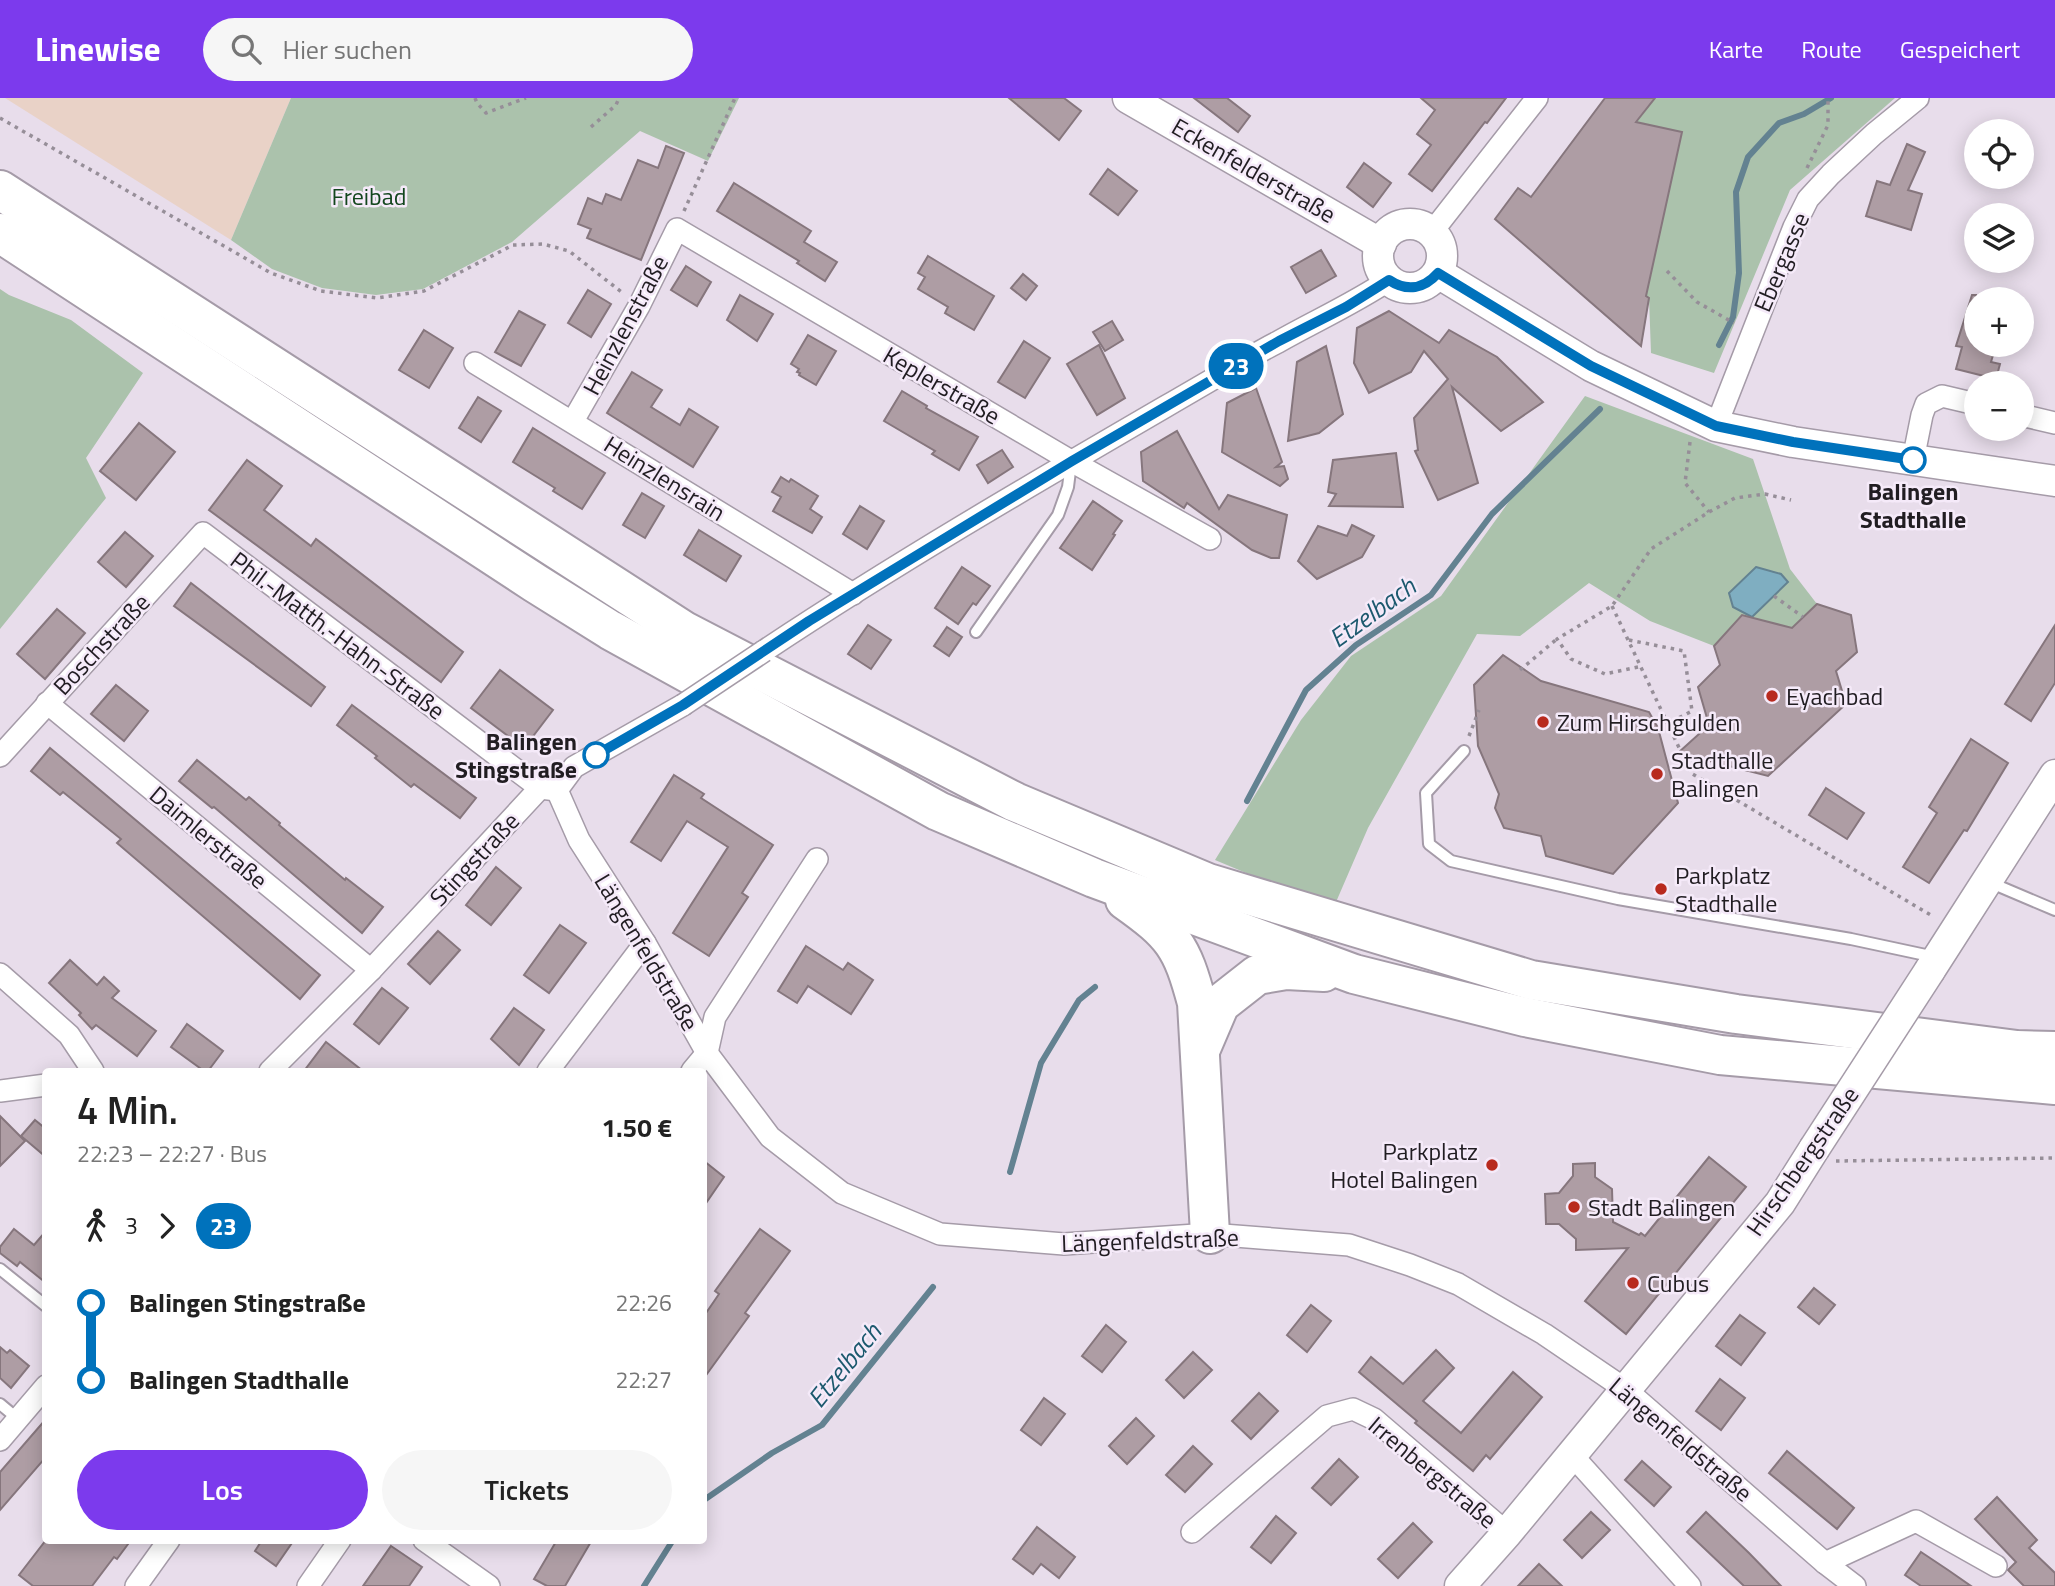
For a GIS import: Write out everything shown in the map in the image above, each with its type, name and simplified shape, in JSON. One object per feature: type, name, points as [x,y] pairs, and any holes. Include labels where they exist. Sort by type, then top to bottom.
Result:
[{"type":"highway","points":[[0,190],[19,232],[534,583],[610,629],[938,811],[1094,878],[1354,974],[1525,1017],[1720,1055],[2055,1085]]},
{"type":"highway","points":[[19,232],[684,631],[1016,802],[1195,877],[1531,980],[1736,1014],[2017,1050],[2055,1051]]},
{"type":"highway","points":[[1094,878],[1150,918],[1175,942],[1188,968],[1197,1003],[1201,1048],[1210,1234]]},
{"type":"highway","points":[[1201,1048],[1220,1004],[1257,975],[1286,970],[1354,974]]},
{"type":"main road","name":"Eckenfelderstraße","points":[[1128,98],[1381,244]]},
{"type":"main road","points":[[1410,224],[1422,226],[1432,232],[1439,241],[1442,262],[1431,281],[1421,287],[1409,288],[1398,286],[1389,280],[1379,263],[1381,244],[1387,233],[1410,224]]},
{"type":"main road","points":[[1438,273],[1591,366],[1705,420],[1793,442],[2055,481]]},
{"type":"main road","name":"Hirschbergstraße","points":[[1460,1586],[1780,1203],[2055,775]]},
{"type":"street","points":[[1432,232],[1537,98]]},
{"type":"street","name":"Ebergasse","points":[[1705,420],[1808,199],[1874,134],[1918,98]]},
{"type":"street","name":"Heinzlenstraße","points":[[573,421],[639,306],[677,229]]},
{"type":"street","name":"Keplerstraße","points":[[677,229],[1210,539]]},
{"type":"street","name":"Stingstraße","points":[[273,1068],[549,789],[574,767],[683,705],[853,594],[1072,461],[1279,341],[1346,307],[1389,280]]},
{"type":"street","name":"Heinzlensrain","points":[[475,363],[853,594]]},
{"type":"street","points":[[1913,460],[1926,404],[1942,396],[1964,401]]},
{"type":"street","points":[[2034,418],[2055,423]]},
{"type":"street","name":"Boschstraße","points":[[0,756],[203,533]]},
{"type":"street","name":"Phil.-Matth.-Hahn-Straße","points":[[203,533],[549,789]]},
{"type":"street","name":"Daimlerstraße","points":[[47,703],[371,970]]},
{"type":"street","name":"Längenfeldstraße","points":[[549,789],[645,943],[707,1053],[771,1137],[842,1193],[940,1234],[1064,1244],[1210,1234],[1349,1245],[1410,1265],[1458,1284],[1544,1334],[1625,1389],[1825,1563],[1856,1586]]},
{"type":"street","points":[[694,1068],[707,1053],[715,1017],[817,859]]},
{"type":"street","points":[[550,1068],[645,943]]},
{"type":"street","points":[[0,974],[68,1035],[91,1068]]},
{"type":"street","points":[[0,1091],[42,1086]]},
{"type":"street","points":[[0,1440],[42,1391]]},
{"type":"street","name":"Irrenbergstraße","points":[[1192,1532],[1327,1416],[1353,1409],[1374,1419],[1507,1533]]},
{"type":"street","points":[[1571,1454],[1689,1586]]},
{"type":"street","points":[[1825,1563],[1916,1521],[1996,1566]]},
{"type":"street","points":[[136,1586],[166,1544]]},
{"type":"street","points":[[307,1586],[337,1544]]},
{"type":"street","points":[[430,1544],[489,1586]]},
{"type":"lane","points":[[976,632],[1058,515],[1068,487],[1072,461]]},
{"type":"lane","points":[[1464,751],[1426,793],[1429,844],[1451,861],[1618,899],[1851,939],[1934,964]]},
{"type":"lane","points":[[1987,881],[2055,910]]},
{"type":"lane","points":[[0,1269],[42,1303]]},
{"type":"lane","points":[[0,1404],[18,1419]]},
{"type":"path","points":[[475,98],[486,113],[526,98]]},
{"type":"path","points":[[591,127],[619,98]]},
{"type":"path","points":[[677,229],[701,169],[735,98]]},
{"type":"path","points":[[1828,98],[1828,125]]},
{"type":"path","points":[[0,118],[271,273],[321,291],[377,298],[424,291],[513,245],[543,244],[569,251],[639,306]]},
{"type":"path","points":[[1667,271],[1697,302],[1740,326]]},
{"type":"path","points":[[1705,420],[1685,482],[1709,512]]},
{"type":"path","points":[[1520,670],[1557,639],[1612,606],[1651,549],[1709,512],[1735,498],[1765,494],[1791,500]]},
{"type":"path","points":[[1774,596],[1803,617]]},
{"type":"path","points":[[1612,606],[1691,773],[1955,930]]},
{"type":"path","points":[[1557,639],[1571,659],[1605,674],[1639,667]]},
{"type":"path","points":[[1629,640],[1684,651],[1692,710],[1667,724]]},
{"type":"path","points":[[1464,751],[1479,710]]},
{"type":"path","points":[[1810,1155],[2055,1158]]},
{"type":"shaded area","points":[[5,98],[291,98],[231,240]]},
{"type":"green space","name":"Freibad","points":[[291,98],[739,98],[708,161],[640,131],[512,242],[423,289],[376,295],[322,288],[272,269],[231,240]]},
{"type":"green space","points":[[1655,98],[1895,98],[1790,190],[1714,373],[1651,353],[1649,298],[1634,283],[1651,275],[1681,135],[1628,132]]},
{"type":"green space","points":[[0,289],[71,320],[143,373],[86,458],[106,498],[0,629]]},
{"type":"green space","points":[[1585,396],[1753,459],[1790,569],[1817,604],[1792,628],[1742,615],[1714,646],[1650,621],[1589,583],[1520,636],[1477,634],[1368,828],[1333,909],[1215,860],[1301,720],[1351,656],[1441,596]]},
{"type":"water","points":[[1756,567],[1781,574],[1788,582],[1752,617],[1733,607],[1729,593]]},
{"type":"building","points":[[1009,98],[1064,98],[1081,111],[1059,140]]},
{"type":"building","points":[[1194,98],[1227,98],[1250,116],[1238,132]]},
{"type":"building","points":[[1421,98],[1506,98],[1432,191],[1409,174],[1431,145],[1417,134],[1435,110]]},
{"type":"building","points":[[1605,98],[1655,98],[1636,122],[1682,132],[1646,296],[1649,298],[1641,346],[1495,219],[1518,188],[1531,197]]},
{"type":"building","points":[[1907,144],[1925,152],[1908,190],[1922,194],[1911,230],[1866,216],[1877,181],[1890,185]]},
{"type":"building","points":[[666,146],[684,153],[641,260],[587,238],[591,229],[578,224],[588,198],[602,204],[606,194],[621,200],[638,160],[658,168]]},
{"type":"building","points":[[1364,163],[1391,183],[1373,207],[1347,187]]},
{"type":"building","points":[[1108,169],[1137,191],[1118,215],[1090,194]]},
{"type":"building","points":[[734,183],[811,231],[804,242],[837,262],[825,281],[797,263],[799,261],[717,211]]},
{"type":"building","points":[[1321,250],[1336,276],[1306,293],[1291,267]]},
{"type":"building","points":[[928,256],[994,296],[974,330],[945,313],[948,307],[918,289],[925,277],[918,273]]},
{"type":"building","points":[[686,266],[711,282],[697,306],[671,290]]},
{"type":"building","points":[[1023,274],[1037,286],[1026,300],[1011,288]]},
{"type":"building","points":[[588,290],[611,304],[591,337],[568,323]]},
{"type":"building","points":[[740,295],[773,314],[757,341],[727,320]]},
{"type":"building","points":[[519,311],[545,325],[521,366],[495,352]]},
{"type":"building","points":[[1389,311],[1439,343],[1449,330],[1497,357],[1543,402],[1501,431],[1452,387],[1478,483],[1438,500],[1415,451],[1418,450],[1414,418],[1448,379],[1424,351],[1411,372],[1369,393],[1354,363],[1357,328]]},
{"type":"building","points":[[1964,320],[1964,357],[1992,357],[1991,362],[2000,364],[1998,371],[1956,369],[1962,347],[1956,346]]},
{"type":"building","points":[[1112,321],[1123,340],[1105,351],[1093,332]]},
{"type":"building","points":[[424,330],[453,348],[429,388],[399,370]]},
{"type":"building","points":[[808,335],[836,351],[816,385],[799,375],[799,369],[791,364]]},
{"type":"building","points":[[1024,341],[1050,358],[1025,398],[998,382]]},
{"type":"building","points":[[1099,345],[1125,398],[1097,415],[1067,364]]},
{"type":"building","points":[[1326,346],[1343,414],[1319,433],[1288,441],[1297,362]]},
{"type":"building","points":[[632,372],[662,390],[651,407],[680,425],[689,409],[718,427],[693,467],[607,413]]},
{"type":"building","points":[[1256,388],[1282,462],[1276,467],[1284,466],[1288,479],[1280,486],[1222,452],[1227,403]]},
{"type":"building","points":[[902,391],[927,406],[926,408],[978,437],[959,470],[932,454],[935,451],[884,421]]},
{"type":"building","points":[[478,397],[501,411],[481,442],[459,428]]},
{"type":"building","points":[[139,423],[175,452],[136,500],[100,471]]},
{"type":"building","points":[[533,428],[605,473],[582,509],[553,491],[555,488],[513,462]]},
{"type":"building","points":[[1177,431],[1219,509],[1228,495],[1287,515],[1279,558],[1271,558],[1252,550],[1187,503],[1184,508],[1143,481],[1141,452]]},
{"type":"building","points":[[1002,450],[1013,467],[988,483],[977,465]]},
{"type":"building","points":[[1396,453],[1403,507],[1329,506],[1336,494],[1328,492],[1333,460]]},
{"type":"building","points":[[247,460],[282,486],[264,510],[311,546],[316,539],[463,652],[441,682],[209,510]]},
{"type":"building","points":[[781,477],[789,482],[791,479],[818,496],[810,509],[822,517],[812,533],[773,511],[781,497],[772,492]]},
{"type":"building","points":[[642,493],[664,506],[645,538],[623,525]]},
{"type":"building","points":[[1093,501],[1122,521],[1092,570],[1060,548]]},
{"type":"building","points":[[860,506],[884,521],[867,549],[843,534]]},
{"type":"building","points":[[1352,525],[1374,536],[1362,557],[1317,579],[1298,561],[1318,526],[1347,536]]},
{"type":"building","points":[[699,530],[741,556],[726,581],[684,555]]},
{"type":"building","points":[[125,532],[153,556],[126,587],[98,562]]},
{"type":"building","points":[[962,567],[990,586],[958,624],[935,608]]},
{"type":"building","points":[[191,583],[325,687],[311,706],[174,606]]},
{"type":"building","name":"Eyachbad","points":[[1817,604],[1851,615],[1857,652],[1836,671],[1846,704],[1768,776],[1678,753],[1709,725],[1698,687],[1720,665],[1714,646],[1742,615],[1792,628]]},
{"type":"building","points":[[57,609],[85,633],[45,679],[17,654]]},
{"type":"building","points":[[868,625],[891,640],[871,669],[848,654]]},
{"type":"building","points":[[2055,625],[2055,683],[2031,721],[2005,704]]},
{"type":"building","points":[[947,627],[962,637],[949,656],[934,646]]},
{"type":"building","points":[[1503,655],[1541,681],[1649,712],[1658,728],[1678,803],[1613,874],[1546,856],[1541,836],[1504,828],[1495,808],[1499,794],[1478,746],[1474,685]]},
{"type":"building","points":[[500,670],[553,710],[524,748],[471,708]]},
{"type":"building","points":[[116,685],[148,711],[124,741],[91,714]]},
{"type":"building","points":[[352,705],[476,798],[460,818],[414,784],[411,787],[337,725]]},
{"type":"building","points":[[1971,739],[2008,763],[1967,831],[1964,830],[1929,883],[1903,867],[1937,813],[1929,807]]},
{"type":"building","points":[[50,748],[320,975],[300,999],[117,843],[121,839],[63,792],[60,795],[31,771]]},
{"type":"building","points":[[197,760],[246,800],[249,797],[345,880],[346,878],[383,907],[362,933],[214,807],[179,781]]},
{"type":"building","points":[[674,775],[704,794],[701,798],[773,845],[742,893],[748,897],[709,956],[673,933],[728,847],[687,821],[661,861],[631,842]]},
{"type":"building","points":[[1826,788],[1864,813],[1847,839],[1809,815]]},
{"type":"building","points":[[496,867],[521,888],[491,925],[466,905]]},
{"type":"building","points":[[560,925],[586,943],[549,993],[524,975]]},
{"type":"building","points":[[438,931],[460,950],[430,984],[408,964]]},
{"type":"building","points":[[806,946],[843,970],[848,963],[873,980],[851,1014],[808,986],[797,1003],[778,991]]},
{"type":"building","points":[[70,960],[97,985],[104,977],[119,991],[112,998],[156,1031],[137,1056],[96,1025],[92,1029],[79,1015],[81,1013],[49,983]]},
{"type":"building","points":[[382,988],[408,1008],[379,1044],[354,1024]]},
{"type":"building","points":[[514,1008],[544,1030],[519,1065],[491,1039]]},
{"type":"building","points":[[187,1024],[223,1051],[210,1068],[200,1068],[171,1047]]},
{"type":"building","points":[[326,1042],[359,1068],[306,1068]]},
{"type":"building","points":[[0,1116],[25,1141],[0,1166]]},
{"type":"building","points":[[35,1120],[42,1126],[42,1154],[21,1136]]},
{"type":"building","points":[[1709,1157],[1746,1187],[1626,1334],[1585,1301],[1628,1248],[1576,1250],[1576,1239],[1559,1224],[1546,1224],[1545,1194],[1559,1193],[1573,1176],[1573,1164],[1595,1163],[1595,1177],[1612,1189],[1613,1222],[1645,1236]]},
{"type":"building","points":[[707,1163],[724,1177],[707,1202]]},
{"type":"building","points":[[14,1229],[34,1245],[42,1236],[42,1280],[20,1262],[17,1266],[0,1253],[0,1247]]},
{"type":"building","points":[[760,1229],[790,1251],[745,1313],[749,1316],[707,1374],[707,1312],[719,1294],[715,1291]]},
{"type":"building","points":[[1814,1288],[1835,1305],[1819,1324],[1798,1307]]},
{"type":"building","points":[[1311,1305],[1331,1321],[1307,1352],[1287,1335]]},
{"type":"building","points":[[1740,1315],[1765,1333],[1741,1365],[1716,1346]]},
{"type":"building","points":[[1106,1325],[1126,1342],[1102,1372],[1082,1356]]},
{"type":"building","points":[[0,1347],[7,1353],[10,1350],[29,1366],[11,1388],[0,1378]]},
{"type":"building","points":[[1436,1350],[1454,1368],[1423,1401],[1461,1433],[1513,1372],[1542,1397],[1490,1459],[1486,1455],[1473,1471],[1359,1372],[1371,1357],[1403,1384]]},
{"type":"building","points":[[1193,1352],[1212,1370],[1184,1398],[1166,1380]]},
{"type":"building","points":[[1720,1379],[1745,1398],[1721,1430],[1696,1411]]},
{"type":"building","points":[[1259,1393],[1278,1411],[1251,1439],[1232,1421]]},
{"type":"building","points":[[1044,1398],[1065,1414],[1041,1445],[1021,1430]]},
{"type":"building","points":[[1136,1418],[1154,1436],[1127,1464],[1109,1446]]},
{"type":"building","points":[[42,1424],[42,1462],[0,1510],[0,1472]]},
{"type":"building","points":[[1193,1446],[1212,1464],[1185,1492],[1166,1475]]},
{"type":"building","points":[[1787,1451],[1854,1508],[1837,1529],[1769,1473]]},
{"type":"building","points":[[1339,1459],[1358,1477],[1331,1505],[1312,1488]]},
{"type":"building","points":[[1642,1461],[1671,1487],[1654,1506],[1625,1480]]},
{"type":"building","points":[[1997,1497],[2037,1540],[2029,1548],[2055,1573],[2055,1586],[2024,1586],[2008,1570],[2016,1562],[1975,1519]]},
{"type":"building","points":[[1591,1512],[1610,1530],[1582,1558],[1564,1540]]},
{"type":"building","points":[[1706,1512],[1781,1586],[1744,1586],[1687,1532]]},
{"type":"building","points":[[1276,1516],[1296,1533],[1271,1563],[1251,1547]]},
{"type":"building","points":[[1413,1523],[1432,1542],[1398,1578],[1378,1559]]},
{"type":"building","points":[[1037,1527],[1075,1557],[1059,1578],[1041,1564],[1033,1574],[1013,1559]]},
{"type":"building","points":[[43,1544],[128,1544],[117,1559],[114,1557],[92,1586],[33,1586],[19,1575]]},
{"type":"building","points":[[259,1544],[291,1544],[276,1566],[255,1551]]},
{"type":"building","points":[[555,1544],[590,1544],[565,1586],[547,1586],[534,1579]]},
{"type":"building","points":[[391,1546],[422,1567],[409,1586],[363,1586]]},
{"type":"building","points":[[1921,1552],[1971,1586],[1921,1586],[1905,1575]]},
{"type":"building","points":[[1539,1564],[1562,1586],[1518,1586]]},
{"type":"waterway","name":"Etzelbach","points":[[1719,345],[1733,317],[1739,273],[1736,192],[1748,157],[1779,123],[1804,114],[1831,98]]},
{"type":"waterway","name":"Etzelbach","points":[[1247,801],[1306,690],[1356,645],[1431,595],[1492,514],[1600,409]]},
{"type":"waterway","name":"Etzelbach","points":[[1010,1172],[1041,1063],[1079,1000],[1095,987]]},
{"type":"waterway","name":"Etzelbach","points":[[707,1498],[772,1453],[822,1425],[933,1287]]},
{"type":"waterway","name":"Etzelbach","points":[[644,1586],[670,1544]]},
{"type":"bus line","name":"23","points":[[596,755],[640,732],[809,621],[1072,461],[1279,341],[1325,319],[1389,280],[1398,286],[1421,287],[1438,273],[1591,366],[1716,426],[1793,442],[1913,460]]},
{"type":"place","name":"Balingen Stadthalle","points":[[1913,460]]},
{"type":"place","name":"Eyachbad","points":[[1772,696]]},
{"type":"place","name":"Zum Hirschgulden","points":[[1543,722]]},
{"type":"place","name":"Balingen Stingstraße","points":[[596,755]]},
{"type":"place","name":"Stadthalle Balingen","points":[[1657,774]]},
{"type":"place","name":"Parkplatz Stadthalle","points":[[1661,889]]},
{"type":"place","name":"Parkplatz Hotel Balingen","points":[[1492,1165]]},
{"type":"place","name":"Stadt Balingen","points":[[1574,1207]]},
{"type":"place","name":"Cubus","points":[[1633,1283]]}]
